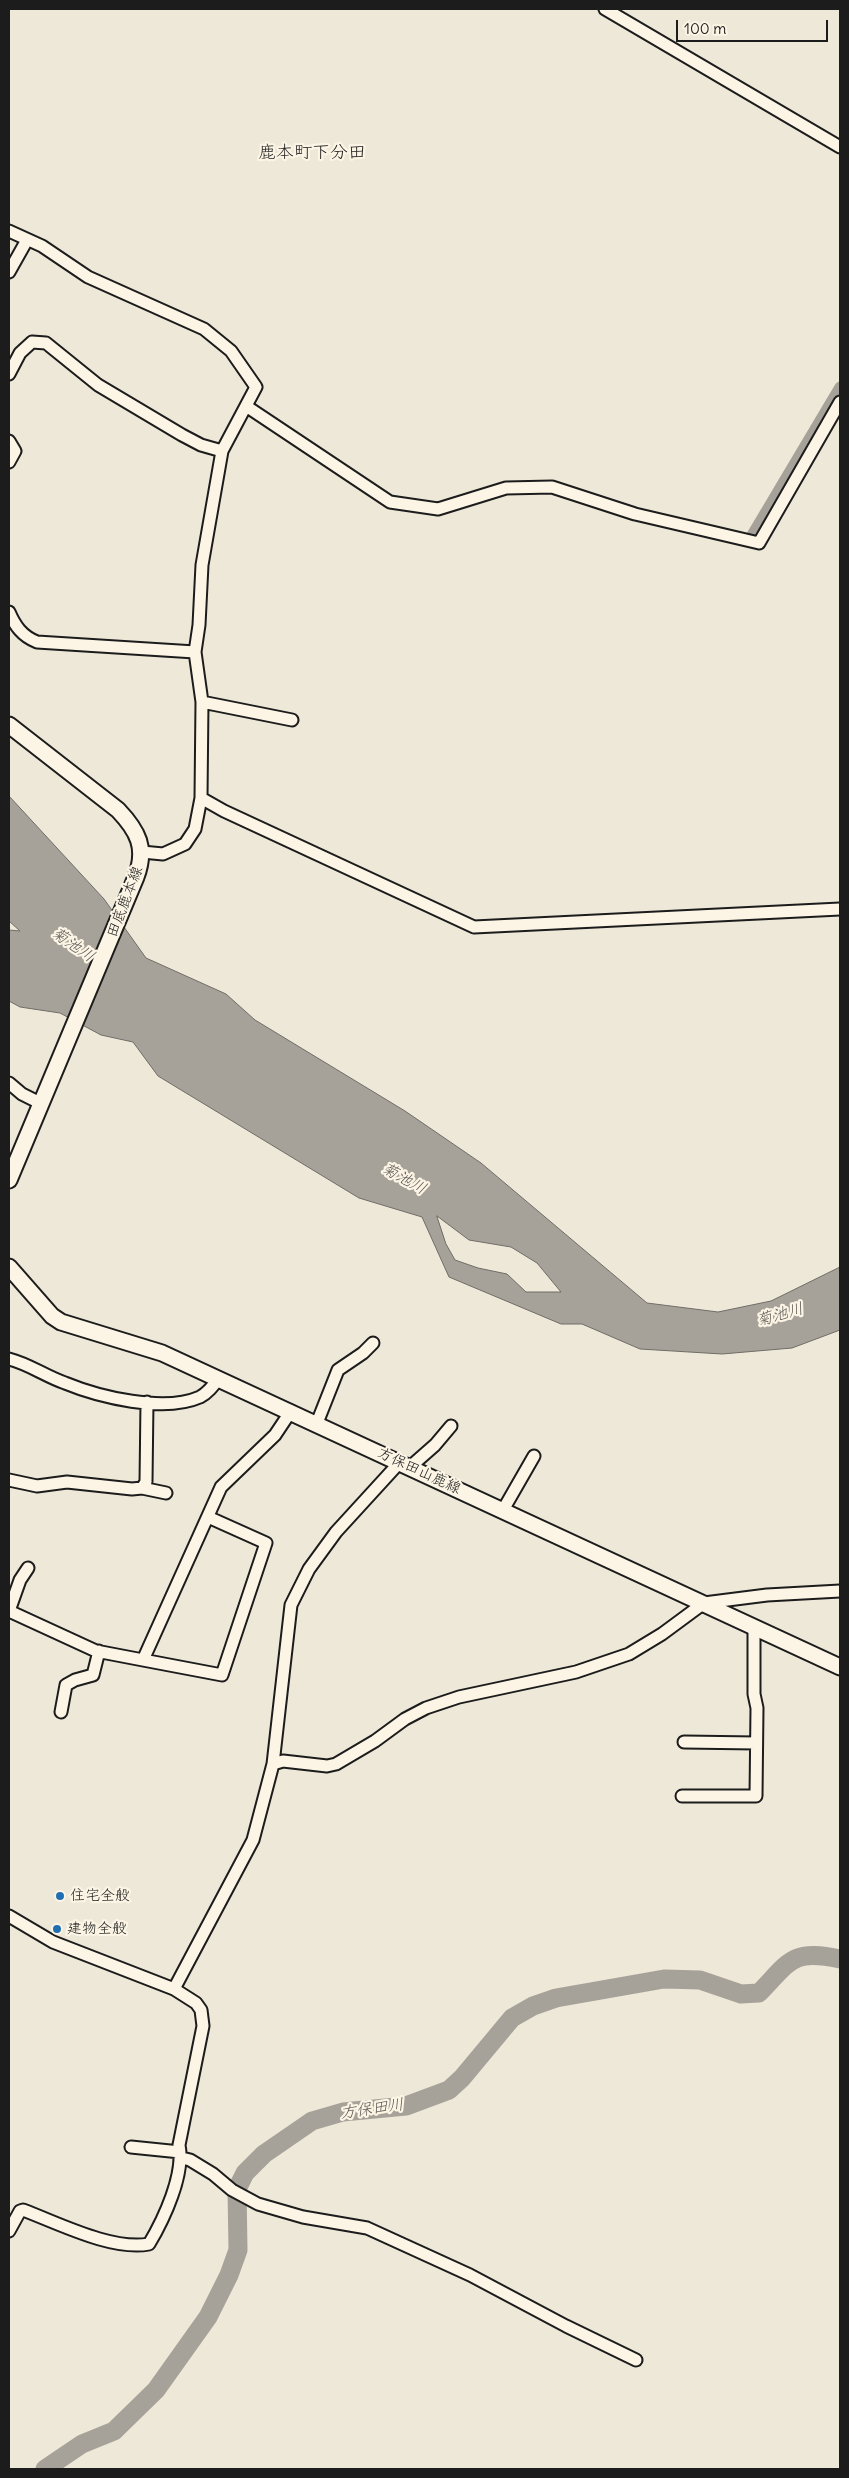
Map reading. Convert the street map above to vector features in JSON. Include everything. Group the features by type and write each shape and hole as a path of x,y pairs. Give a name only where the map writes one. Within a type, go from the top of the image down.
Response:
{"main road":[{"name":"田底鹿本線","path":"9,725 118,810 133,828 142,852 136,877 9,1180"},
{"name":"方保田山鹿線","path":"9,1267 52,1316 61,1322 162,1353 219,1378 840,1667"}],"street":[{"path":"605,9 840,147"},
{"path":"9,231 42,246 88,277 204,328 230,351 256,387 222,451 202,565 199,625 195,652 202,702 201,798 195,829 185,844 163,854 142,852"},
{"path":"9,272 27,240"},
{"path":"9,374 20,353 32,342 46,343 98,385 146,415 201,445 222,451"},
{"path":"246,406 390,502 438,508 506,488 552,487 635,514 759,543 840,402"},
{"path":"9,441 15,451 9,462"},
{"path":"9,612 14,624 26,638 37,642 195,652"},
{"path":"202,702 292,720"},
{"path":"201,798 224,811 474,926 840,909"},
{"path":"9,1083 22,1094 42,1104"},
{"path":"316,1423 338,1370 363,1353 373,1343"},
{"path":"9,1359 26,1363 62,1382 90,1392 147,1402 181,1402 200,1397 210,1390 219,1378"},
{"path":"142,1488 146,1482 147,1402"},
{"path":"143,1660 221,1487 275,1435 291,1411"},
{"path":"174,1989 252,1840 273,1764 291,1605 309,1569 336,1532 405,1464 435,1445 452,1426"},
{"path":"502,1510 534,1456"},
{"path":"9,1480 37,1486 67,1482 132,1489 142,1488 166,1493"},
{"path":"28,1568 20,1580 9,1611 99,1651 222,1676 266,1543 208,1517"},
{"path":"273,1764 283,1761 327,1766 336,1764 375,1741 405,1719 426,1708 459,1697 576,1672 629,1654 662,1634 704,1603 767,1595 840,1591"},
{"path":"682,1796 756,1796 754,1626"},
{"path":"61,1712 66,1685 75,1680 93,1675 99,1651"},
{"path":"684,1742 756,1743"},
{"path":"9,1916 53,1942 174,1989 196,2002 202,2016 202,2026 179,2145 181,2155 174,2190 149,2244 139,2246 98,2238 24,2210 20,2211 9,2231"},
{"path":"131,2147 181,2155 213,2174 232,2190 258,2204 303,2217 367,2228 470,2275 636,2360"}],"water":[{"name":"菊池川","path":"9,796 104,899 146,958 226,994 255,1020 405,1111 481,1163 647,1303 718,1312 771,1301 840,1267 840,1330 792,1348 722,1354 640,1349 582,1324 561,1324 449,1277 422,1217 359,1198 158,1076 133,1042 101,1035 60,1013 20,1007 9,1001 9,930 20,931 9,921","holes":["437,1216 469,1240 511,1247 537,1263 561,1292 526,1292 507,1274 478,1268 455,1260 446,1244"]}],"waterway":[{"path":"752,535 840,387"},
{"name":"方保田川","path":"45,2469 82,2444 114,2431 156,2390 208,2317 229,2275 238,2250 237,2189 245,2173 264,2154 312,2121 343,2112 406,2106 449,2090 462,2078 512,2018 533,2006 556,1998 664,1979 700,1980 741,1994 759,1993 778,1972 794,1960 812,1955 840,1959"}],"place":[{"name":"住宅全般","path":"60,1896"},
{"name":"建物全般","path":"57,1929"}],"district":[{"name":"鹿本町下分田","path":"312,153"}]}
